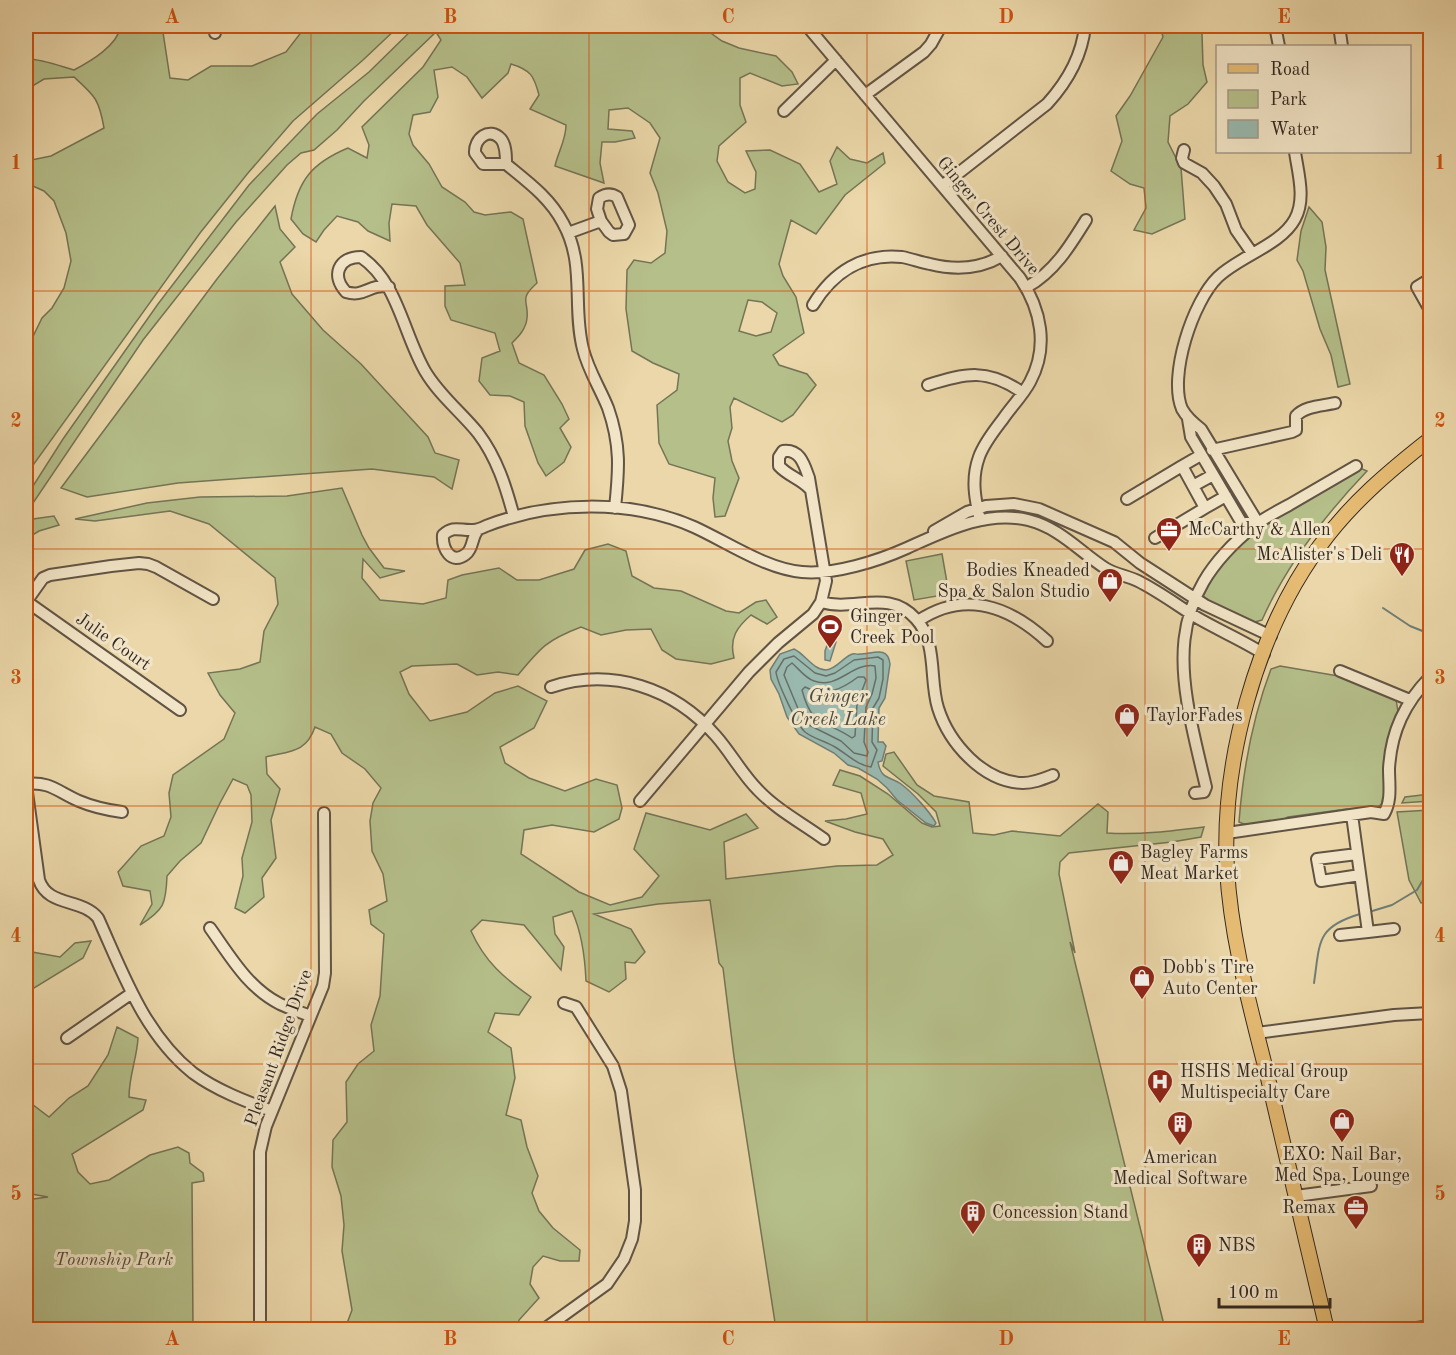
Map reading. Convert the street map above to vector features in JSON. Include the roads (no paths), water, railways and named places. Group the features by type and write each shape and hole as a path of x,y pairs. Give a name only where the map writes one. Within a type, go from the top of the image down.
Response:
{"main road":[{"path":"1327,1329 1240,965 1230,903 1227,866 1230,784 1241,722 1250,689 1271,636 1298,580 1318,548 1340,521 1379,480 1431,439"}],"street":[{"name":"Ginger Crest Drive","path":"807,26 1027,287 1038,314 1041,339 1035,372 1023,393 987,440 979,456 974,481 980,520"},
{"path":"865,94 924,52 941,26"},
{"path":"942,186 1047,104 1058,92 1075,64 1085,26"},
{"path":"1275,26 1278,45"},
{"path":"1339,26 1342,45"},
{"path":"784,111 836,60"},
{"path":"1184,150 1182,158 1184,162 1202,173 1214,186 1226,204 1236,230 1252,253"},
{"path":"1247,532 1189,432 1188,419 1181,405 1177,382 1179,363 1196,307 1202,296 1219,275 1288,229 1297,215 1301,198 1295,153"},
{"path":"506,164 548,200 568,233 578,272 579,322 583,348 591,373 608,408 617,444 620,465 615,508"},
{"path":"568,233 601,220"},
{"path":"1027,287 1050,270 1086,220"},
{"path":"813,304 835,276 854,265 875,259 901,257 954,268 986,264 1002,256"},
{"path":"389,287 375,285 360,294 346,292 339,283 339,270 343,263 352,257 361,257 382,276 389,287 412,346 426,373 446,399 478,433 492,454 505,484 514,517"},
{"path":"1431,279 1417,286 1431,310"},
{"path":"928,385 957,376 980,375 1002,380 1023,393"},
{"path":"1215,455 1292,432 1296,430 1296,416 1299,412 1335,403"},
{"path":"1188,419 1201,429 1258,524"},
{"path":"1126,499 1201,455"},
{"path":"1193,486 1210,471 1215,455"},
{"path":"1182,466 1205,508"},
{"path":"1195,794 1204,792 1206,788 1184,686 1183,643 1195,600 1213,568 1247,532 1356,466"},
{"path":"640,801 758,662 813,614 821,602 825,590 825,571 810,489"},
{"path":"1155,538 1226,496"},
{"path":"914,545 950,521 977,508 1000,504 1028,506 1051,513 1114,542 1140,563 1195,600 1271,636"},
{"path":"479,529 514,517 563,508 615,508 660,516 691,526 782,569 804,572 825,571 875,560 980,520 1002,517 1028,520 1055,530 1106,569 1138,581 1264,654"},
{"path":"1083,550 1093,533"},
{"path":"1121,574 1133,556"},
{"path":"26,601 44,578 50,575 139,563 156,567 213,599"},
{"name":"Julie Court","path":"26,601 180,710"},
{"path":"821,602 840,606 870,602 890,604 906,611 918,621 930,652 938,707 949,732 961,748 981,768 1004,779 1023,783 1038,782 1053,775"},
{"path":"918,621 951,606 982,606 1019,618 1047,641"},
{"path":"1340,671 1410,700"},
{"path":"1227,833 1371,812 1384,814 1389,805 1392,751 1404,709 1431,676"},
{"path":"551,687 565,682 598,680 626,682 643,686 671,698 705,723 758,791 824,839"},
{"path":"122,812 78,801 43,783 26,784 41,886 51,897 94,913 132,993 156,1034 189,1070 225,1091 272,1111"},
{"name":"Pleasant Ridge Drive","path":"260,1329 260,1152 262,1138 272,1111 323,986 326,966 324,813"},
{"path":"1352,815 1368,932"},
{"path":"1357,854 1317,859 1321,881 1360,875"},
{"path":"210,928 239,970 255,987 280,1004 310,1016"},
{"path":"1340,935 1394,929"},
{"path":"67,1038 132,993"},
{"path":"543,1329 599,1290 617,1271 629,1247 636,1209 624,1108 616,1074 576,1007 564,1004"},
{"path":"1257,1033 1394,1015 1431,1013"},
{"path":"1296,1196 1371,1186"},
{"path":"1404,1329 1431,1326"}],"water":[{"name":"Ginger Creek Pool","path":"829,640 836,642 830,661 825,660"},
{"name":"Ginger Creek Lake","path":"794,649 813,665 826,670 833,668 853,654 883,652 886,654 890,664 885,698 879,708 878,742 883,742 886,746 882,761 878,762 879,768 884,775 901,784 915,797 933,818 936,823 934,826 926,823 897,800 877,779 848,765 834,753 799,734 787,717 771,679 770,670 780,654"}],"waterway":[{"path":"1383,608 1410,626 1430,634"},
{"path":"1369,912 1392,905 1417,890 1430,868"},
{"path":"1314,983 1323,938 1335,924 1360,914"}],"place":[{"name":"McCarthy & Allen","path":"1169,553"},
{"name":"McAlister's Deli","path":"1402,578"},
{"name":"Bodies Kneaded Spa & Salon Studio","path":"1110,604"},
{"name":"Ginger Creek Pool","path":"830,650"},
{"name":"TaylorFades","path":"1127,739"},
{"name":"Bagley Farms Meat Market","path":"1121,886"},
{"name":"Dobb's Tire Auto Center","path":"1142,1001"},
{"name":"HSHS Medical Group Multispecialty Care","path":"1160,1105"},
{"name":"EXO: Nail Bar, Med Spa, Lounge","path":"1342,1144"},
{"name":"American Medical Software","path":"1180,1147"},
{"name":"Remax","path":"1356,1231"},
{"name":"Concession Stand","path":"973,1236"},
{"name":"NBS","path":"1199,1269"}],"park label":[{"name":"Township Park","path":"114,1260"}]}
